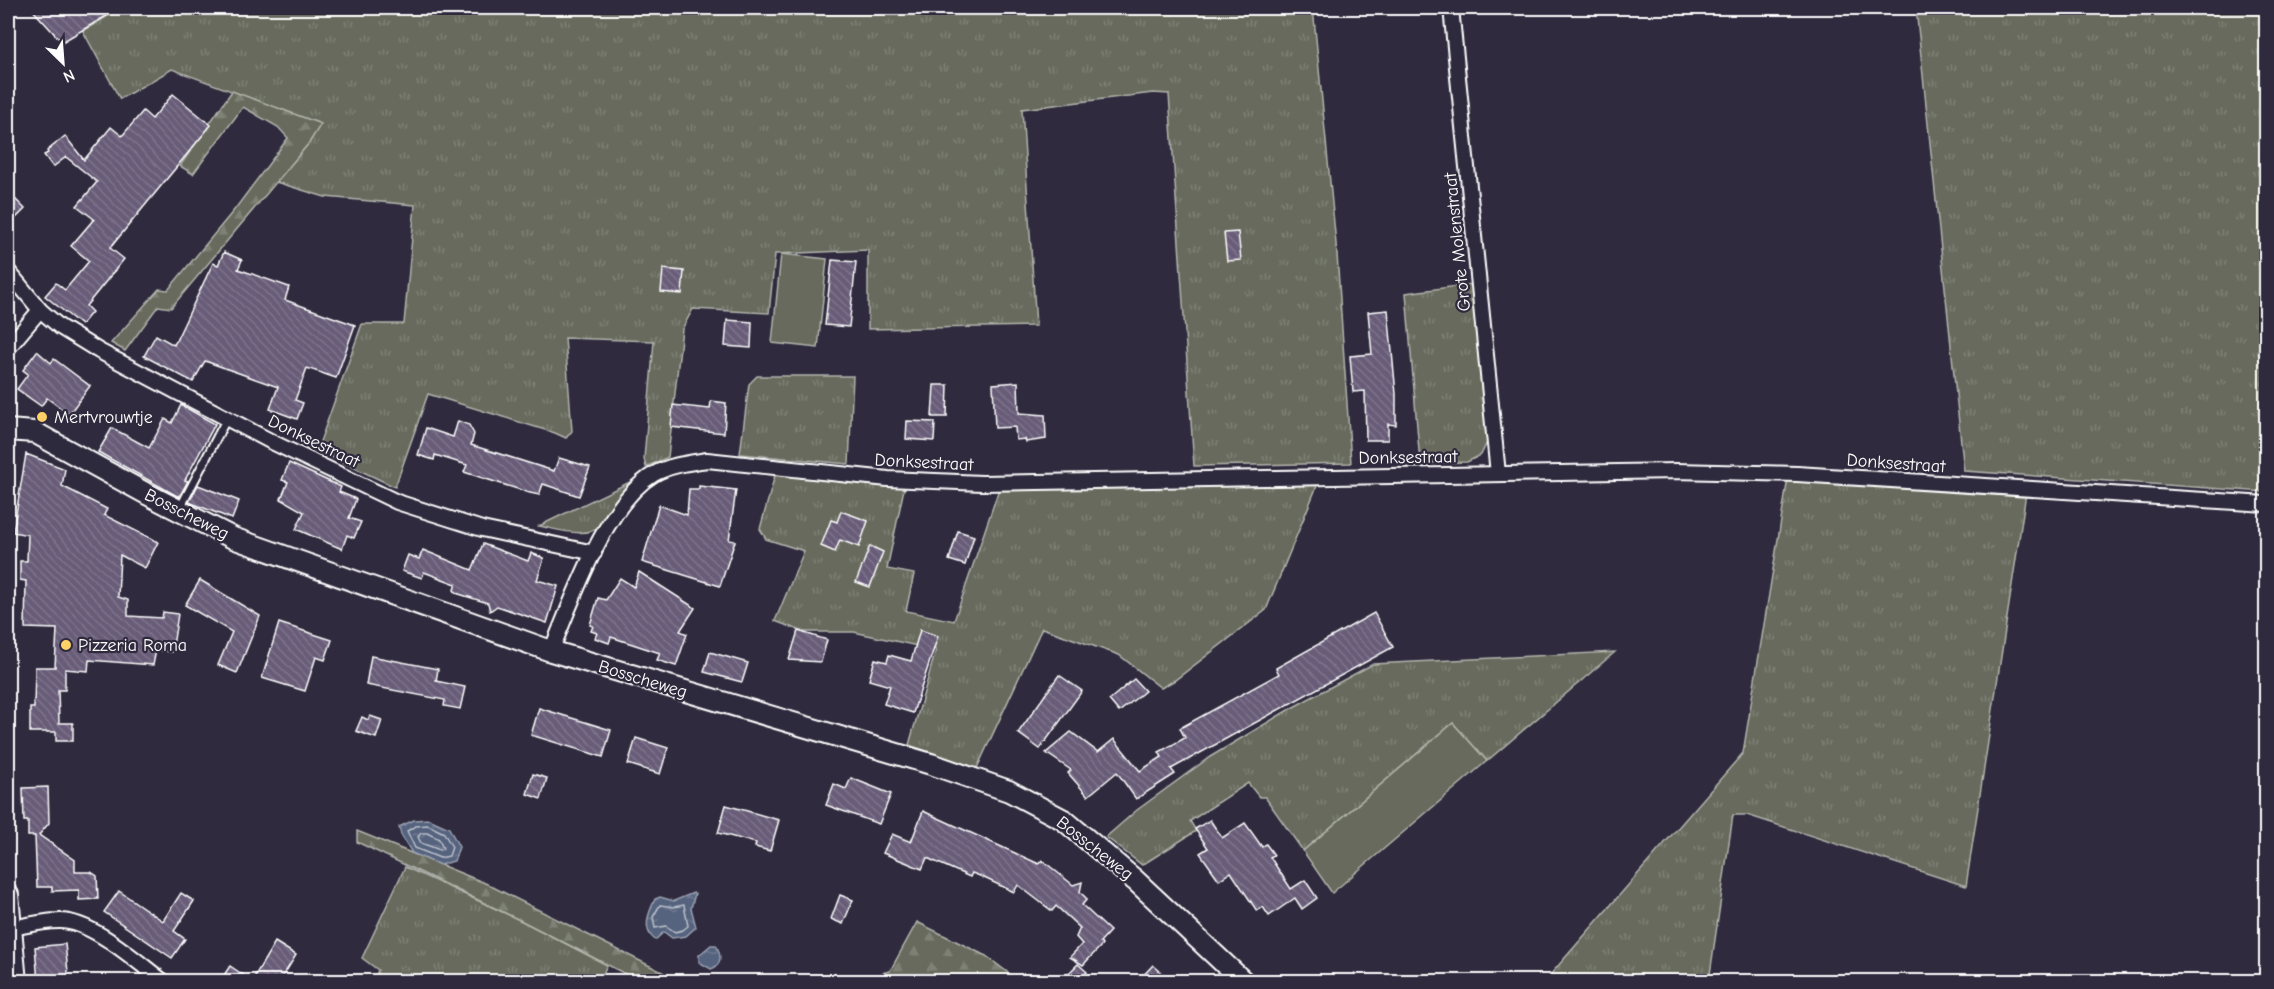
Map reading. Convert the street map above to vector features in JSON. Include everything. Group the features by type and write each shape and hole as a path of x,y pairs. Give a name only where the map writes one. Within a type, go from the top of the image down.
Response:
{"street":[{"name":"Grote Molenstraat","path":"1451,8 1498,474"},
{"name":"Donksestraat","path":"8,272 40,310 60,327 99,351 227,418 397,502 482,529 594,553"},
{"path":"8,348 40,310"},
{"name":"Bosscheweg","path":"8,431 34,432 232,538 551,651 931,764 1010,791 1064,820 1136,880 1244,981"},
{"name":"Donksestraat","path":"551,651 594,553 620,507 635,489 654,474 677,465 707,460 888,479 982,483 1676,471 1797,474 2266,504"},
{"path":"8,896 9,928 16,981"},
{"path":"9,928 59,921 79,923 97,933 164,981"}],"lane":[{"path":"179,511 227,418"}],"green space":[{"path":"121,8 1313,8 1337,254 1351,463 1194,466 1169,94 1153,93 1022,109 1036,326 868,329 868,250 775,254 769,313 693,309 682,329 668,457 646,467 644,459 654,341 565,338 572,431 566,438 428,394 395,487 317,450 362,324 404,324 415,205 325,197 276,182 309,143 320,124 172,69 120,99 83,31"},
{"path":"1916,8 2266,8 2266,492 1964,471"},
{"path":"232,91 321,124 309,143 171,308 158,306 125,351 111,343 159,289 168,290 235,209 288,138 278,127 243,107 193,174 180,166"},
{"path":"781,254 827,259 818,348 772,343"},
{"path":"1472,284 1488,440 1481,455 1467,462 1420,463 1406,293"},
{"path":"757,376 853,376 849,464 740,454 749,384"},
{"path":"775,475 905,484 887,569 914,574 906,611 954,621 1000,486 1319,481 1266,610 1175,680 1161,688 1119,655 1042,628 977,768 909,745 936,650 854,632 804,632 775,621 804,551 766,539 760,529"},
{"path":"1788,478 2026,493 1966,886 1747,815 1733,815 1709,981 1544,982 1743,753"},
{"path":"632,481 606,521 592,531 575,532 539,526"},
{"path":"1615,652 1487,761 1453,723 1303,851 1265,797 1259,797 1248,783 1190,821 1196,831 1142,865 1106,837 1137,810 1210,757 1290,709 1373,664"},
{"path":"1453,723 1487,761 1332,893 1303,851"},
{"path":"357,831 485,883 680,981 639,981 524,922 357,842"},
{"path":"405,867 524,922 607,965 600,981 374,982 378,970 362,958"},
{"path":"917,922 986,956 1019,981 878,981 882,973 890,971"}],"water":[{"path":"429,819 449,828 459,847 454,861 440,865 412,853 401,835 399,827 414,820"},
{"path":"695,894 691,908 696,927 686,936 672,938 664,932 655,940 647,926 655,899 660,897 674,901"},
{"path":"711,945 716,945 720,959 718,965 711,969 699,962 699,955"}],"building":[{"path":"31,8 120,8 62,42"},
{"path":"173,94 211,125 110,248 124,259 86,306 92,312 81,325 45,296 56,283 65,290 89,261 71,246 94,219 77,206 97,182 66,157 53,167 44,155 65,136 84,160 111,127 122,136 143,111 152,119"},
{"path":"8,192 25,209 8,226"},
{"path":"1238,232 1241,260 1227,261 1224,233"},
{"path":"224,252 242,260 238,269 289,287 285,300 355,325 336,378 307,368 295,400 303,403 297,419 270,409 278,387 205,361 193,382 144,356 156,335 174,345 213,263 218,265"},
{"path":"832,260 856,262 849,327 825,325"},
{"path":"663,269 684,271 682,294 661,292"},
{"path":"1388,310 1396,394 1396,425 1388,424 1388,440 1366,440 1365,391 1353,392 1350,356 1372,354 1368,312"},
{"path":"727,320 752,322 751,348 725,346"},
{"path":"37,351 51,363 54,359 90,386 69,414 47,398 41,406 17,389 28,374 23,370"},
{"path":"1018,382 1019,413 1045,415 1046,439 1026,442 1025,439 1016,440 1015,427 995,428 993,384"},
{"path":"934,385 948,385 947,417 932,417"},
{"path":"711,401 726,403 724,433 671,427 673,405 710,409"},
{"path":"181,405 215,424 185,480 188,481 179,497 98,452 112,428 149,448 165,419 172,423"},
{"path":"458,421 469,425 474,434 471,445 554,471 559,458 590,467 579,496 543,484 539,495 530,493 464,472 467,465 435,455 434,460 418,455 426,428 453,437"},
{"path":"907,421 935,422 934,441 906,439"},
{"path":"26,454 65,469 62,486 107,509 104,515 158,542 145,568 120,555 118,597 128,600 128,616 162,618 163,612 178,614 172,652 156,650 153,665 89,660 88,671 65,669 65,690 58,690 59,723 73,723 73,741 56,741 56,732 30,732 30,708 34,708 35,667 55,667 57,629 25,628 26,581 20,580 20,561 27,561 28,535 13,532"},
{"path":"289,463 341,487 339,492 356,499 349,518 361,522 354,538 347,535 342,549 296,529 304,512 281,499 288,482 282,480"},
{"path":"198,485 239,501 232,519 189,502"},
{"path":"699,486 736,490 729,540 735,541 720,586 642,562 659,505 687,515 689,489 699,489"},
{"path":"841,511 868,521 859,547 840,540 835,552 821,546 831,520 837,522"},
{"path":"958,531 974,536 965,565 949,560"},
{"path":"483,544 528,561 531,553 544,558 537,580 558,586 547,623 497,606 490,611 488,603 456,593 454,590 456,584 424,572 422,578 402,571 408,555 419,559 423,550 472,570"},
{"path":"870,546 883,552 870,587 856,582"},
{"path":"639,572 695,608 680,631 687,634 676,666 657,660 660,653 611,637 609,643 595,638 597,633 591,631 593,626 590,625 598,598 606,600 620,578 634,587"},
{"path":"200,580 260,616 237,673 218,665 232,632 185,605"},
{"path":"1374,613 1393,647 1171,769 1175,774 1136,799 1117,772 1088,796 1068,773 1071,770 1046,753 1071,732 1098,752 1114,739 1140,771 1162,757 1159,752 1185,738 1180,728 1279,674 1276,668"},
{"path":"279,623 332,640 325,660 316,657 305,691 262,678"},
{"path":"920,630 938,636 913,713 884,704 890,686 869,680 875,659 887,662 889,655 911,661"},
{"path":"798,631 827,640 821,662 789,660"},
{"path":"710,652 748,663 742,682 704,672"},
{"path":"371,656 438,669 436,681 465,687 460,709 444,706 445,700 366,685"},
{"path":"1059,675 1082,691 1040,749 1018,733"},
{"path":"1134,679 1145,691 1119,712 1109,700"},
{"path":"539,708 611,730 603,757 531,735"},
{"path":"370,716 382,720 376,738 356,731 362,717 368,720"},
{"path":"636,738 668,748 660,774 628,764"},
{"path":"533,774 547,778 541,799 527,794"},
{"path":"851,778 891,794 879,824 826,805 834,784 846,789"},
{"path":"48,787 49,823 39,835 75,860 75,872 91,872 97,876 98,899 79,900 79,890 52,891 52,887 37,887 35,836 28,836 28,821 24,821 23,788"},
{"path":"726,805 779,820 770,851 755,847 756,843 718,833"},
{"path":"923,811 1039,864 1042,860 1073,885 1082,882 1080,892 1087,899 1082,905 1110,931 1100,942 1102,945 1083,965 1070,957 1082,944 1076,937 1080,928 1056,906 1052,911 1018,885 1014,892 980,876 972,873 970,877 927,858 922,869 883,853 892,834 911,842"},
{"path":"1210,820 1222,838 1245,823 1262,847 1266,844 1274,855 1270,857 1291,889 1305,880 1317,898 1302,909 1295,898 1269,916 1263,907 1257,911 1231,872 1219,880 1200,853 1208,848 1195,829"},
{"path":"119,891 163,921 181,893 194,901 174,931 185,939 172,958 104,912"},
{"path":"840,895 853,900 843,924 831,919"},
{"path":"275,942 296,955 280,981 252,981"},
{"path":"65,944 69,981 38,981 35,947"},
{"path":"1078,964 1087,972 1079,981 1061,981"},
{"path":"1153,965 1171,981 1138,981"},
{"path":"230,966 252,981 220,981"}],"place":[{"name":"Mertvrouwtje","path":"42,417"},
{"name":"Pizzeria Roma","path":"66,645"}]}
